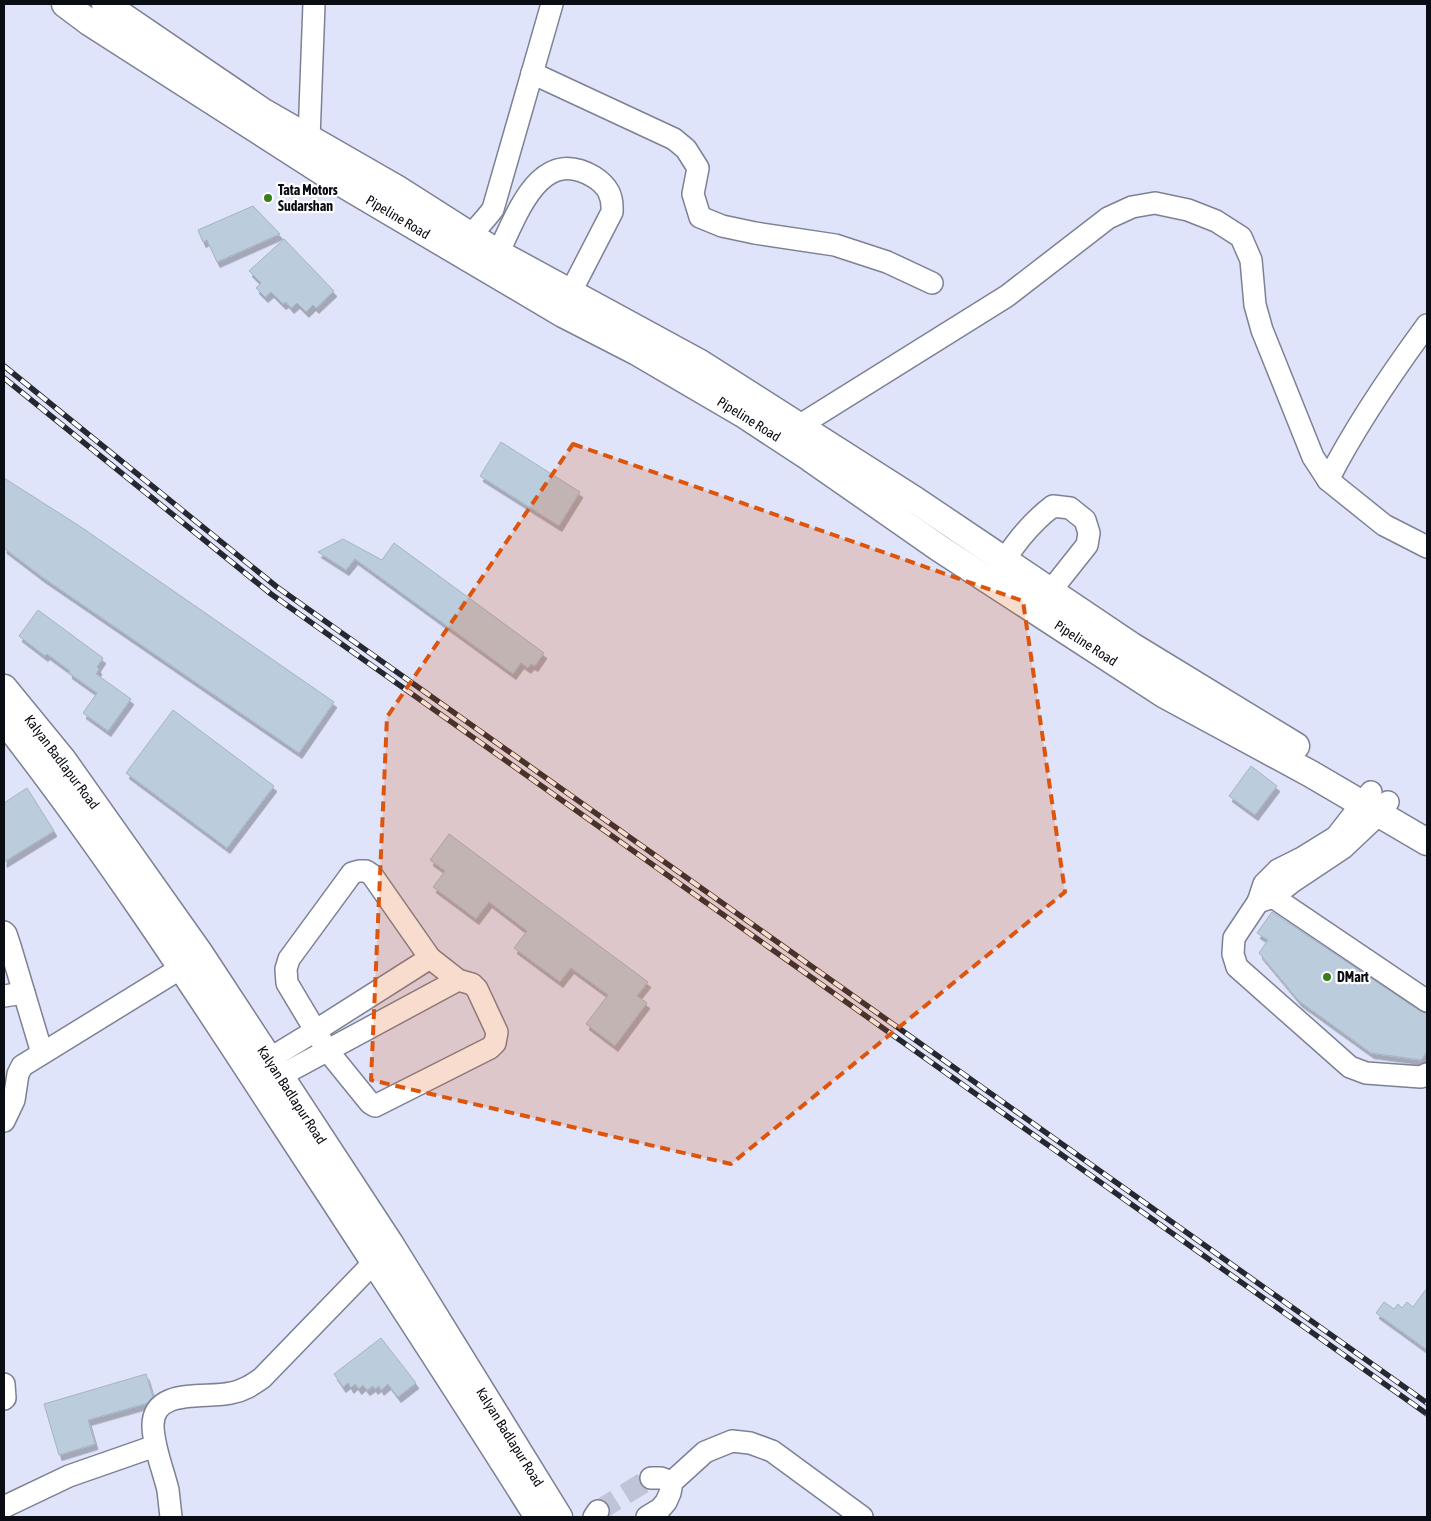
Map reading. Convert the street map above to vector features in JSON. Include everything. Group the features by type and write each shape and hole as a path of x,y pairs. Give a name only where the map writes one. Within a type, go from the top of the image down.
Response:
{"main road":[{"name":"Pipeline Road","path":"65,4 97,28 304,147 396,188 464,244 566,302 700,363 938,548 992,582 1043,601"},
{"name":"Pipeline Road","path":"105,4 262,111 304,147"},
{"name":"Pipeline Road","path":"464,244 498,253 566,302"},
{"name":"Pipeline Road","path":"789,432 915,500 1004,560 1043,601 1165,696 1232,719 1375,803 1427,842"},
{"name":"Kalyan Badlapur Road","path":"4,688 63,760 471,1392 559,1517"},
{"name":"Kalyan Badlapur Road","path":"4,720 274,1067 383,1253"},
{"name":"Pipeline Road","path":"1375,803 1427,826"},
{"name":"Kalyan Badlapur Road","path":"471,1392 538,1517"}],"street":[{"path":"304,147 314,4"},
{"path":"464,244 482,225 493,209 552,4"},
{"path":"532,73 674,139 686,150 698,168 693,194 700,217 722,226 755,233 835,245 887,262 932,282"},
{"path":"498,253 531,189 540,179 562,169 577,170 593,176 606,186 612,196 612,212 566,302"},
{"path":"789,432 1007,296 1108,218 1132,207 1155,203 1188,210 1216,220 1241,237 1251,260 1255,305 1262,330 1313,457 1328,480 1384,526 1427,547"},
{"path":"1328,480 1361,420 1398,363 1427,324"},
{"path":"992,582 1004,560 1040,516 1053,506 1070,508 1085,520 1089,532 1087,545 1043,601"},
{"path":"1375,803 1343,848 1265,900 1234,938 1233,954 1237,967 1350,1067 1366,1073 1421,1077 1427,1074"},
{"path":"366,872 372,875 430,958 458,980 472,984 476,989 497,1032 495,1043 490,1048 375,1106 370,1103 327,1050 315,1032 287,983 286,969 289,960 352,873 366,872"},
{"path":"1265,900 1427,1001"},
{"path":"4,932 8,940 14,995 42,1053"},
{"path":"274,1067 315,1032 430,958"},
{"path":"4,1121 14,1100 18,1074 22,1066 192,962"},
{"path":"274,1067 327,1050 458,980"},
{"path":"171,1517 168,1491 155,1446 153,1419 158,1408 169,1400 231,1393 249,1387 262,1378 383,1253"},
{"path":"4,1384 4,1399"},
{"path":"647,1517 660,1509 666,1502 672,1482 705,1452 732,1441 750,1443 772,1451 862,1517"},
{"path":"4,1507 70,1476 155,1446"},
{"path":"651,1478 661,1478 672,1482"}],"highlighted area":[{"path":"573,444 1023,601 1065,892 731,1164 371,1080 387,717"}],"building":[{"path":"253,206 280,234 217,262 207,240 203,242 198,230"},
{"path":"284,239 334,291 316,308 313,305 306,312 297,303 291,308 286,302 283,304 271,292 265,297 256,288 261,283 249,271"},
{"path":"501,442 580,492 559,526 480,476"},
{"path":"4,478 78,525 334,702 299,753 42,577 4,548"},
{"path":"343,539 382,560 394,543 544,653 535,666 531,664 528,668 521,663 513,674 355,559 346,570 318,552"},
{"path":"38,610 103,658 97,667 99,669 96,674 131,699 108,731 83,713 97,693 47,654 45,656 19,636"},
{"path":"173,710 274,786 227,848 126,773"},
{"path":"1251,766 1277,786 1255,815 1229,796"},
{"path":"27,788 54,831 4,862 4,803"},
{"path":"449,834 648,982 637,996 647,1003 615,1046 586,1024 608,995 571,968 560,982 514,948 527,931 489,902 476,919 433,887 445,871 430,860"},
{"name":"DMart","path":"1272,912 1427,1014 1427,1051 1421,1060 1371,1053 1299,1001 1259,953 1268,940 1257,933"},
{"path":"1427,1288 1427,1350 1376,1313 1384,1302 1394,1309 1398,1304 1402,1308 1407,1302 1413,1307"},
{"path":"381,1338 416,1383 398,1397 388,1384 381,1390 379,1386 375,1389 373,1386 367,1390 363,1385 359,1389 355,1384 351,1388 348,1383 343,1387 334,1374"},
{"path":"146,1374 153,1397 148,1403 88,1420 95,1444 59,1455 44,1404"}],"tunnel":[{"path":"598,1511 651,1478"}],"railway":[{"path":"4,366 277,587 1427,1403"},
{"path":"4,378 271,594 1427,1414"}],"place":[{"name":"Tata Motors Sudarshan","path":"268,198"},
{"name":"DMart","path":"1327,977"}]}
